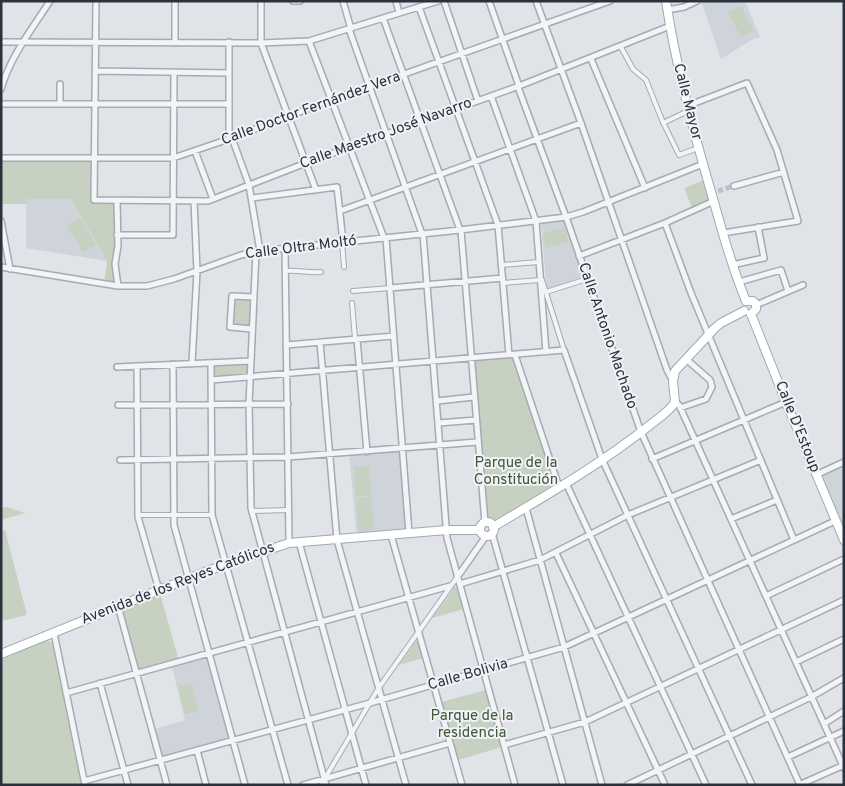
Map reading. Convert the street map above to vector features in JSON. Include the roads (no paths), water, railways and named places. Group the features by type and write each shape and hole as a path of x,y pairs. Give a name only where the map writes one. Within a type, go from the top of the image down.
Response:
{"main road":[{"name":"Calle Mayor","path":"667,5 680,79 698,148 732,265 746,301"},
{"path":"678,405 673,380 675,371 720,323 755,311 756,305 753,301 746,301 743,306 748,312"},
{"name":"Calle D'Estoup","path":"748,312 844,540"},
{"name":"Avenida de los Reyes Católicos","path":"1,654 188,578 289,542 337,540 448,530 487,530 526,508 602,459 641,432 668,410 678,405"}],"street":[{"path":"1,89 10,67 50,1"},
{"path":"95,158 96,1"},
{"path":"175,1 175,42"},
{"path":"261,1 261,43 316,190"},
{"path":"293,1 300,1"},
{"path":"343,1 369,86 423,234 448,538 516,785"},
{"path":"396,1 400,13"},
{"path":"1,42 261,43 309,41 438,1"},
{"path":"444,1 478,101"},
{"name":"Calle Antonio Machado","path":"489,1 641,432 800,784"},
{"path":"536,1 667,370 673,380"},
{"name":"Calle Doctor Fernández Vera","path":"1,158 173,158 231,138 288,115 610,1"},
{"path":"667,5 684,7 697,1"},
{"path":"419,7 498,225 512,355 562,485 589,534 706,785"},
{"path":"383,18 439,175 461,230 477,442 487,530 504,572 563,785"},
{"name":"Calle Maestro José Navarro","path":"95,158 94,200 194,201 214,199 306,163 519,87 670,26"},
{"path":"309,41 369,201 385,238 409,533"},
{"path":"229,42 231,138 249,185 258,252 249,404 251,511 326,782"},
{"path":"621,46 633,69 646,80 679,155 698,148"},
{"path":"591,59 645,188"},
{"path":"96,71 229,73"},
{"path":"118,235 173,235 174,72"},
{"path":"664,123 688,109 746,82 778,150 798,220 723,233"},
{"path":"60,84 60,104"},
{"path":"491,96 536,221 546,352"},
{"path":"1,104 229,104"},
{"path":"340,211 581,124"},
{"path":"195,151 214,199"},
{"name":"Calle Oltra Moltó","path":"1,267 118,286 147,286 174,279 241,255 258,252 566,217 703,164"},
{"path":"734,186 784,172"},
{"path":"252,198 337,187 344,267"},
{"path":"117,201 118,235 115,264 118,286"},
{"path":"192,364 197,271 194,201"},
{"path":"580,256 665,223 714,201"},
{"path":"1,222 10,269"},
{"path":"665,223 708,334 794,540"},
{"path":"732,265 764,258 758,227"},
{"path":"285,248 289,542"},
{"path":"502,265 539,262"},
{"path":"738,282 780,270 788,291"},
{"path":"285,271 321,272"},
{"path":"540,274 602,459 752,785"},
{"path":"546,292 587,279"},
{"path":"353,291 466,282 540,280"},
{"path":"756,305 803,285"},
{"path":"252,329 230,327 232,296 254,297"},
{"path":"352,303 367,452"},
{"path":"286,345 394,336"},
{"path":"320,342 337,540 406,785"},
{"path":"211,380 564,350"},
{"path":"686,359 710,380 712,388 708,392 706,399 678,405 843,766 800,784"},
{"path":"118,367 251,361"},
{"path":"211,363 212,515 288,785"},
{"path":"173,364 174,525 245,785"},
{"path":"137,366 138,516 159,590"},
{"path":"437,401 474,397"},
{"path":"652,459 786,402"},
{"path":"118,405 288,404"},
{"path":"439,423 476,420"},
{"path":"120,460 288,457 477,442"},
{"path":"460,584 540,560 628,515 761,460"},
{"path":"816,476 844,462"},
{"path":"731,519 777,500"},
{"path":"526,508 602,785"},
{"path":"251,511 288,510"},
{"path":"138,516 212,515"},
{"name":"Calle Bolivia","path":"84,783 124,770 370,703 564,647 835,521"},
{"path":"326,782 378,689 458,576 487,530"},
{"path":"391,535 462,785"},
{"path":"299,542 366,785"},
{"path":"556,553 664,785"},
{"path":"766,596 844,559"},
{"path":"66,693 450,586"},
{"path":"504,745 585,722 844,600"},
{"path":"118,606 167,785"},
{"path":"54,633 84,783"},
{"path":"796,662 844,639"},
{"path":"627,785 636,783 658,770 812,696 844,678"},
{"path":"100,683 128,785"},
{"path":"824,724 844,711"},
{"path":"788,758 844,731"},
{"path":"321,785 362,768 450,743"},
{"path":"197,750 206,785"},
{"path":"303,785 326,782"}],"tunnel":[{"path":"711,193 734,186"}],"park label":[{"name":"Parque de la Constitución","path":"516,472"},
{"name":"Parque de la residencia","path":"472,724"}]}
